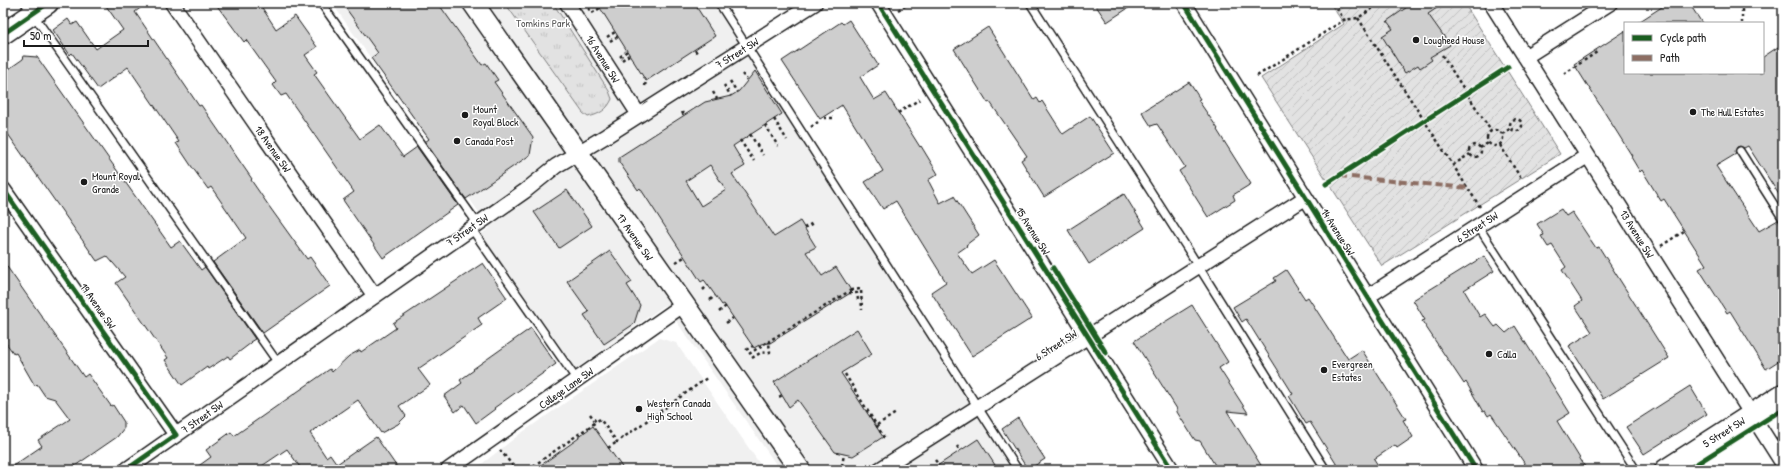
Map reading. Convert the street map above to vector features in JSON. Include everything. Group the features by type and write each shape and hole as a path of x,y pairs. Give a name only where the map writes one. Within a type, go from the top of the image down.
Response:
{"main road":[{"name":"17 Avenue SW","path":"473,3 800,470"},
{"path":"3,34 35,6"},
{"name":"5 Street SW","path":"1665,470 1783,394"}],"street":[{"name":"18 Avenue SW","path":"172,3 374,295"},
{"name":"16 Avenue SW","path":"568,3 639,115"},
{"name":"7 Street SW","path":"126,470 374,295 525,191 556,166 815,3"},
{"name":"15 Avenue SW","path":"878,3 1172,470"},
{"name":"14 Avenue SW","path":"1184,3 1367,298 1476,470"},
{"name":"13 Avenue SW","path":"1491,3 1783,464"},
{"path":"1525,57 1610,3"},
{"name":"6 Street SW","path":"1367,298 1588,156"},
{"name":"19 Avenue SW","path":"3,189 176,435"},
{"name":"6 Street SW","path":"879,470 1305,198"},
{"name":"College Lane SW","path":"448,470 683,305"}],"lane":[{"path":"321,3 474,226 577,380"},
{"path":"719,3 1018,470"},
{"path":"1030,3 1326,470"},
{"path":"35,6 278,363"},
{"path":"1740,151 1783,219"},
{"path":"1478,226 1636,470"}],"path":[{"path":"897,11 910,3"},
{"path":"1334,3 1344,20"},
{"path":"1257,76 1344,20 1358,18 1381,3"},
{"path":"1742,3 1742,22"},
{"path":"588,10 597,4"},
{"path":"591,14 600,8"},
{"path":"1358,18 1484,213"},
{"path":"606,37 615,32"},
{"path":"608,42 618,36"},
{"path":"694,50 697,53"},
{"path":"618,57 627,51"},
{"path":"1564,74 1597,52"},
{"path":"620,61 629,54"},
{"path":"1442,56 1491,131"},
{"path":"1326,184 1508,67"},
{"path":"742,74 747,80"},
{"path":"645,86 646,81"},
{"path":"730,81 737,92"},
{"path":"724,85 730,96"},
{"path":"713,92 717,99"},
{"path":"898,113 920,99"},
{"path":"682,112 684,116"},
{"path":"824,118 834,118"},
{"path":"774,119 787,140"},
{"path":"1513,119 1518,119 1521,121 1522,127 1520,130 1514,131 1511,128 1510,122 1513,119"},
{"path":"811,126 818,122"},
{"path":"765,125 778,146"},
{"path":"1502,134 1511,128"},
{"path":"1500,145 1492,146 1488,142 1487,135 1491,131 1498,131 1502,134"},
{"path":"750,134 763,155"},
{"path":"1500,145 1503,139 1502,134"},
{"path":"740,140 754,161"},
{"path":"1480,148 1488,142"},
{"path":"1470,154 1469,149 1472,146 1475,145 1480,148"},
{"path":"1500,145 1522,181"},
{"path":"1470,154 1475,157 1479,156 1481,152 1480,148"},
{"path":"1453,165 1470,154"},
{"path":"804,228 813,223"},
{"path":"1650,254 1684,232"},
{"path":"672,264 686,256"},
{"path":"703,290 708,285"},
{"path":"749,354 768,343 778,334 837,296 851,290 861,289 862,310"},
{"path":"849,293 857,293 858,300 862,300"},
{"path":"710,300 715,296"},
{"path":"719,312 726,307"},
{"path":"726,323 733,318"},
{"path":"752,358 760,353 770,352 768,343"},
{"path":"746,350 753,346"},
{"path":"845,374 878,425 885,439"},
{"path":"608,448 707,378"},
{"path":"778,397 782,395"},
{"path":"878,425 896,413"},
{"path":"590,414 596,422"},
{"path":"500,449 513,466 529,470 600,420 617,442"},
{"path":"957,446 960,451"},
{"path":"842,466 844,454"},
{"path":"935,460 939,465"}],"shaded area":[{"path":"332,3 719,3 1015,470 780,470 665,305 573,371 480,235 490,228"},
{"name":"Western Canada High School","path":"659,338 676,343 764,470 474,470 520,434"}],"green space":[{"name":"Tomkins Park","path":"505,3 553,3 609,91 612,99 605,109 600,113 588,117 583,113"},
{"path":"1330,3 1464,3 1560,154 1382,266 1261,78 1344,24"}],"building":[{"path":"104,3 147,3 135,12 199,106 201,105 271,209 307,259 310,257 330,286 263,333 213,262 246,238 211,187 208,189 192,167 176,143 179,142 128,67 98,89 72,53 70,55 53,30 68,19 72,25 77,22 96,49 123,30"},
{"path":"215,3 259,3 276,29 295,16 317,47 305,55 317,72 314,74 360,139 380,125 403,157 417,147 458,205 383,258 343,200 354,192 286,94 281,96 273,85 276,82 246,40 244,42"},
{"name":"Mount Royal Block","path":"342,3 438,3 482,65 486,63 498,80 494,82 533,137 530,155 466,199 425,142 429,139 371,58 378,53"},
{"path":"597,3 694,3 715,36 646,81"},
{"path":"1094,3 1136,3 1107,22"},
{"name":"Lougheed House","path":"1413,3 1440,6 1428,14 1450,45 1430,57 1432,60 1420,68 1418,65 1405,73 1382,36 1393,29 1387,21"},
{"path":"1668,3 1689,3 1701,22 1639,22"},
{"path":"849,20 878,65 860,77 874,100 886,93 920,147 921,146 938,174 928,180 940,203 954,196 979,235 957,253 972,274 994,260 1032,318 972,356 931,292 946,282 896,201 883,209 865,182 883,171 842,105 820,119 782,61 841,22 843,24"},
{"path":"988,27 1034,100 1037,98 1040,103 1042,101 1063,134 1090,116 1114,153 1044,197 1021,160 1027,156 990,102 988,103 954,49"},
{"name":"The Hull Estates","path":"1624,32 1624,74 1764,74 1764,56 1778,47 1783,55 1783,201 1748,146 1744,148 1740,146 1737,147 1735,151 1736,154 1716,166 1759,231 1778,220 1783,224 1783,358 1766,369 1730,311 1727,313 1699,269 1706,265 1664,199 1661,201 1642,170 1640,172 1631,157 1632,156 1574,64"},
{"path":"24,56 37,57 171,247 180,241 201,270 205,267 255,339 230,359 228,356 208,369 207,367 182,385 165,360 168,358 116,283 125,277 107,256 97,261 3,127 3,73 23,59"},
{"path":"755,71 782,114 733,146 745,166 732,174 774,237 800,221 816,247 806,252 822,276 836,267 852,292 770,343 761,344 754,348 724,304 722,305 704,280 701,282 640,188 638,190 619,162 619,157 705,102 731,96 739,91","holes":["710,165 726,190 701,206 686,181"]},
{"path":"1189,82 1200,99 1198,100 1218,129 1217,130 1251,184 1233,195 1235,200 1208,217 1179,171 1185,167 1157,124 1151,126 1142,112"},
{"path":"567,190 592,226 559,248 534,212"},
{"path":"1124,194 1145,228 1089,264 1068,230"},
{"path":"1561,209 1566,216 1572,212 1596,248 1599,247 1669,358 1603,399 1569,346 1592,332 1575,306 1582,301 1562,270 1566,267 1552,245 1548,247 1541,236 1544,235 1537,224"},
{"path":"610,251 632,282 627,285 640,305 634,324 604,344 584,315 589,312 567,281"},
{"name":"Calla","path":"1484,256 1494,271 1464,290 1480,317 1485,314 1495,327 1498,325 1506,333 1515,326 1570,413 1557,421 1587,470 1529,470 1491,414 1488,416 1485,411 1483,412 1466,382 1464,384 1422,321 1425,320 1413,300"},
{"path":"3,261 84,377 88,374 111,406 113,405 124,422 124,428 117,437 69,470 7,470 42,446 38,440 70,419 55,399 45,396 37,384 35,386 16,353 14,354 6,343 7,336 3,334"},
{"path":"483,263 507,298 478,318 482,325 418,369 430,385 399,406 406,416 398,424 381,433 358,400 310,433 326,457 330,454 337,464 376,437 399,470 302,470 287,449 256,470 193,470 211,457 206,450 231,432 234,436 330,369 332,372 349,356 360,350 361,352 396,328 393,323"},
{"name":"Evergreen Estates","path":"1286,270 1305,299 1308,297 1348,359 1362,350 1406,419 1403,420 1413,437 1397,448 1395,445 1374,459 1381,470 1340,470 1310,422 1306,424 1289,396 1293,394 1246,319 1242,322 1233,307 1276,281 1274,278"},
{"path":"1192,305 1228,362 1219,368 1248,413 1227,411 1264,470 1218,470 1200,441 1195,440 1189,431 1177,412 1177,409 1134,341"},
{"path":"531,328 556,364 494,408 495,409 476,423 464,405 455,412 444,396 462,383 460,380 474,370 473,369"},
{"path":"857,329 872,354 841,373 883,437 853,456 835,452 798,400 789,407 774,382"},
{"path":"1690,386 1707,414 1644,454 1626,427"},
{"path":"1018,418 1045,459 1028,470 1002,429"},
{"path":"593,426 624,470 534,470 579,438 578,437"},
{"path":"978,439 995,465 988,470 931,470"}],"marked path":[{"path":"1339,176 1468,188"}],"cycle path":[{"path":"3,34 48,3"},
{"path":"878,3 1172,470"},
{"path":"1184,3 1476,470"},
{"path":"1326,184 1508,67"},
{"path":"3,189 176,435 126,470"},
{"path":"1053,268 1106,353"},
{"path":"1687,470 1783,409"}],"place":[{"name":"Lougheed House","path":"1416,40"},
{"name":"The Hull Estates","path":"1693,112"},
{"name":"Mount Royal Block","path":"465,115"},
{"name":"Canada Post","path":"457,141"},
{"name":"Mount Royal Grande","path":"84,182"},
{"name":"Calla","path":"1489,354"},
{"name":"Evergreen Estates","path":"1324,370"},
{"name":"Western Canada High School","path":"639,409"}]}
